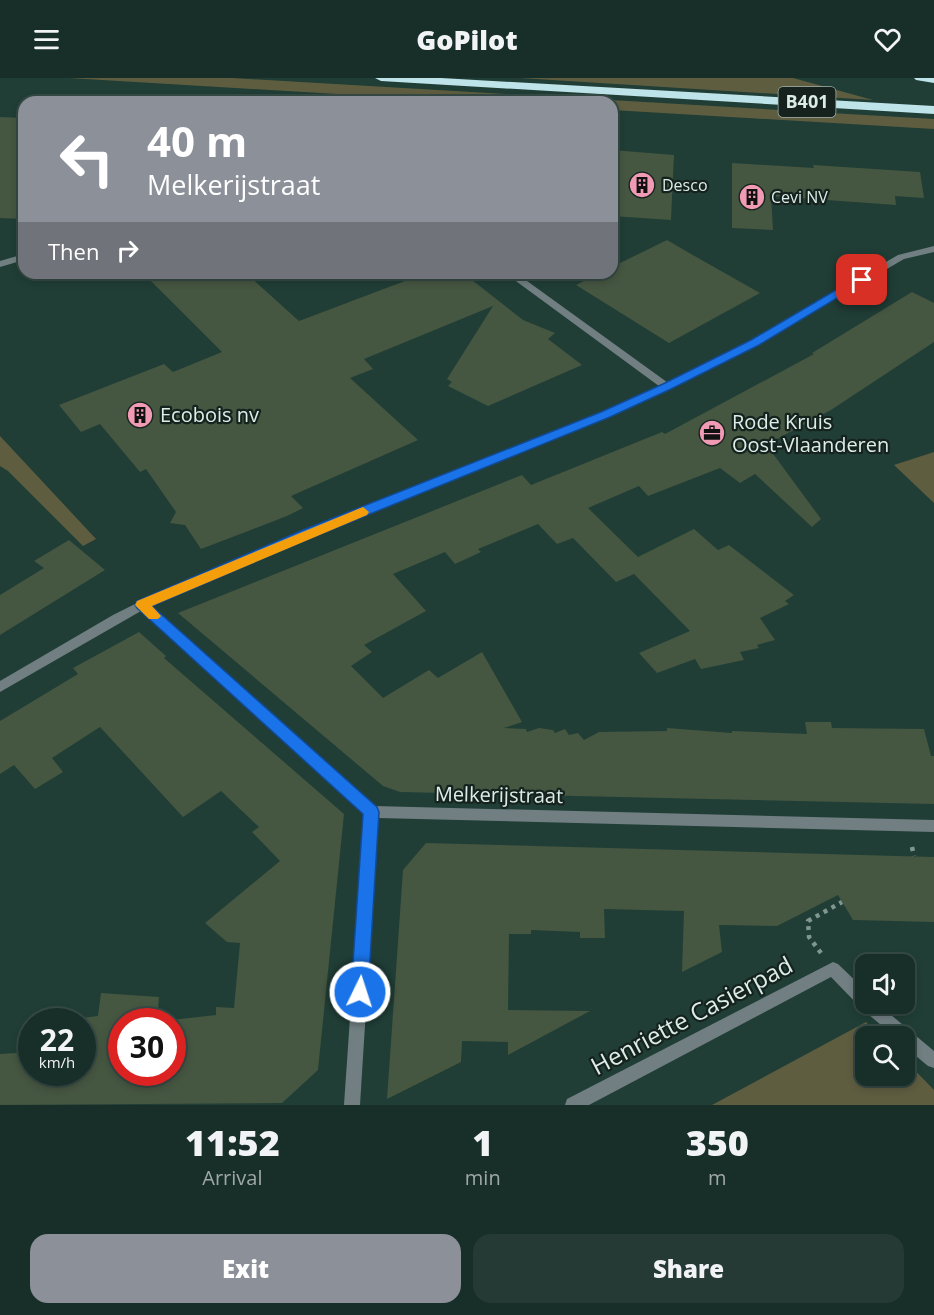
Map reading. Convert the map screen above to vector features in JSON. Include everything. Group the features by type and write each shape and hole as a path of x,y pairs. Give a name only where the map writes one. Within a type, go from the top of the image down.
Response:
{"highway":[{"name":"B401","path":"381,78 934,110"},
{"path":"920,78 934,80"}],"street":[{"path":"0,687 142,605 308,534 595,419 667,387 755,342 901,257 934,249"},
{"path":"0,264 18,259"},
{"path":"518,279 667,387"},
{"path":"142,605 371,812 352,1105"},
{"name":"Melkerijstraat","path":"371,812 934,826"},
{"name":"Henriette Casierpad","path":"573,1105 833,969 855,992"},
{"path":"879,1014 934,1061"}],"path":[{"name":"Henriette Casierpad","path":"809,937 808,921 842,902"}],"shaded area":[{"path":"69,78 232,78 540,96 369,96"},
{"path":"520,78 793,78 873,100"},
{"path":"618,101 934,119 934,129 618,110"},
{"path":"0,436 96,539 83,546 8,471 0,466"},
{"path":"934,452 934,503 894,465"},
{"path":"866,1022 870,1026 859,1026"},
{"path":"855,1028 855,1086 915,1086 915,1070 934,1090 934,1105 712,1105"}],"building":[{"path":"0,117 18,118 18,219 0,218"},
{"name":"Desco","path":"618,150 674,155 671,220 618,216"},
{"path":"732,163 814,168 813,165 920,172 924,198 895,196 896,205 771,196 773,230 732,228"},
{"path":"667,240 760,293 669,343 576,285 588,279 618,279 618,264"},
{"path":"149,279 231,279 233,281 252,279 299,321 410,279 471,279 523,320 555,333 548,339 582,365 488,406 448,386 452,382 447,379 493,306 364,359 373,369 350,378 418,440 291,496 303,508 201,549 185,525 170,523 176,512 146,469 140,472 100,424 81,432 59,405 164,364 173,372 222,352"},
{"path":"912,292 934,303 934,342 831,410 764,446 771,451 821,519 812,527 755,474 740,483 720,468 648,496 639,486 588,508 638,557 694,529 718,550 729,545 794,595 785,601 789,604 760,618 775,640 757,645 759,648 740,652 744,660 701,669 695,659 657,673 639,653 690,631 634,574 616,582 573,538 557,544 538,524 478,549 481,552 455,564 445,552 393,574 426,611 364,645 372,652 351,666 383,698 429,670 438,678 482,652 522,722 504,728 526,729 527,732 539,728 553,730 555,733 565,729 569,735 578,733 584,740 599,732 667,731 667,728 732,733 732,731 807,734 805,722 831,722 832,728 924,729 931,756 934,756 934,804 400,792 383,786 178,613 522,475 531,485 662,432 665,434 814,354 812,353"},
{"path":"69,540 105,570 0,635 0,595 44,568 34,561"},
{"path":"139,632 166,656 164,658 344,814 318,1070 282,1103 0,1105 0,1054 18,1053 18,1086 96,1086 96,1016 98,1016 101,993 159,997 158,1008 108,1008 108,1086 186,1086 186,1018 216,1015 216,1007 234,1008 240,943 227,942 205,923 280,861 252,832 259,827 221,791 183,817 100,727 52,758 63,772 35,789 14,765 0,774 0,721 78,674 73,668"},
{"path":"426,843 934,857 934,922 853,920 838,895 777,926 719,925 722,952 682,972 684,911 604,909 605,938 580,938 580,932 531,930 531,934 509,934 508,1010 590,1011 508,1055 508,1042 462,1041 461,1062 387,1099 403,870"}],"slow traffic":[{"path":"154,616 142,605 189,583 363,512"}],"place":[{"name":"Desco","path":"642,185"},
{"name":"Cevi NV","path":"752,197"},
{"name":"Ecobois nv","path":"140,415"},
{"name":"Rode Kruis Oost-Vlaanderen","path":"712,433"}],"route":[{"path":"360,992 371,812 142,605 308,534 606,414 667,387 755,342 862,280"}]}
